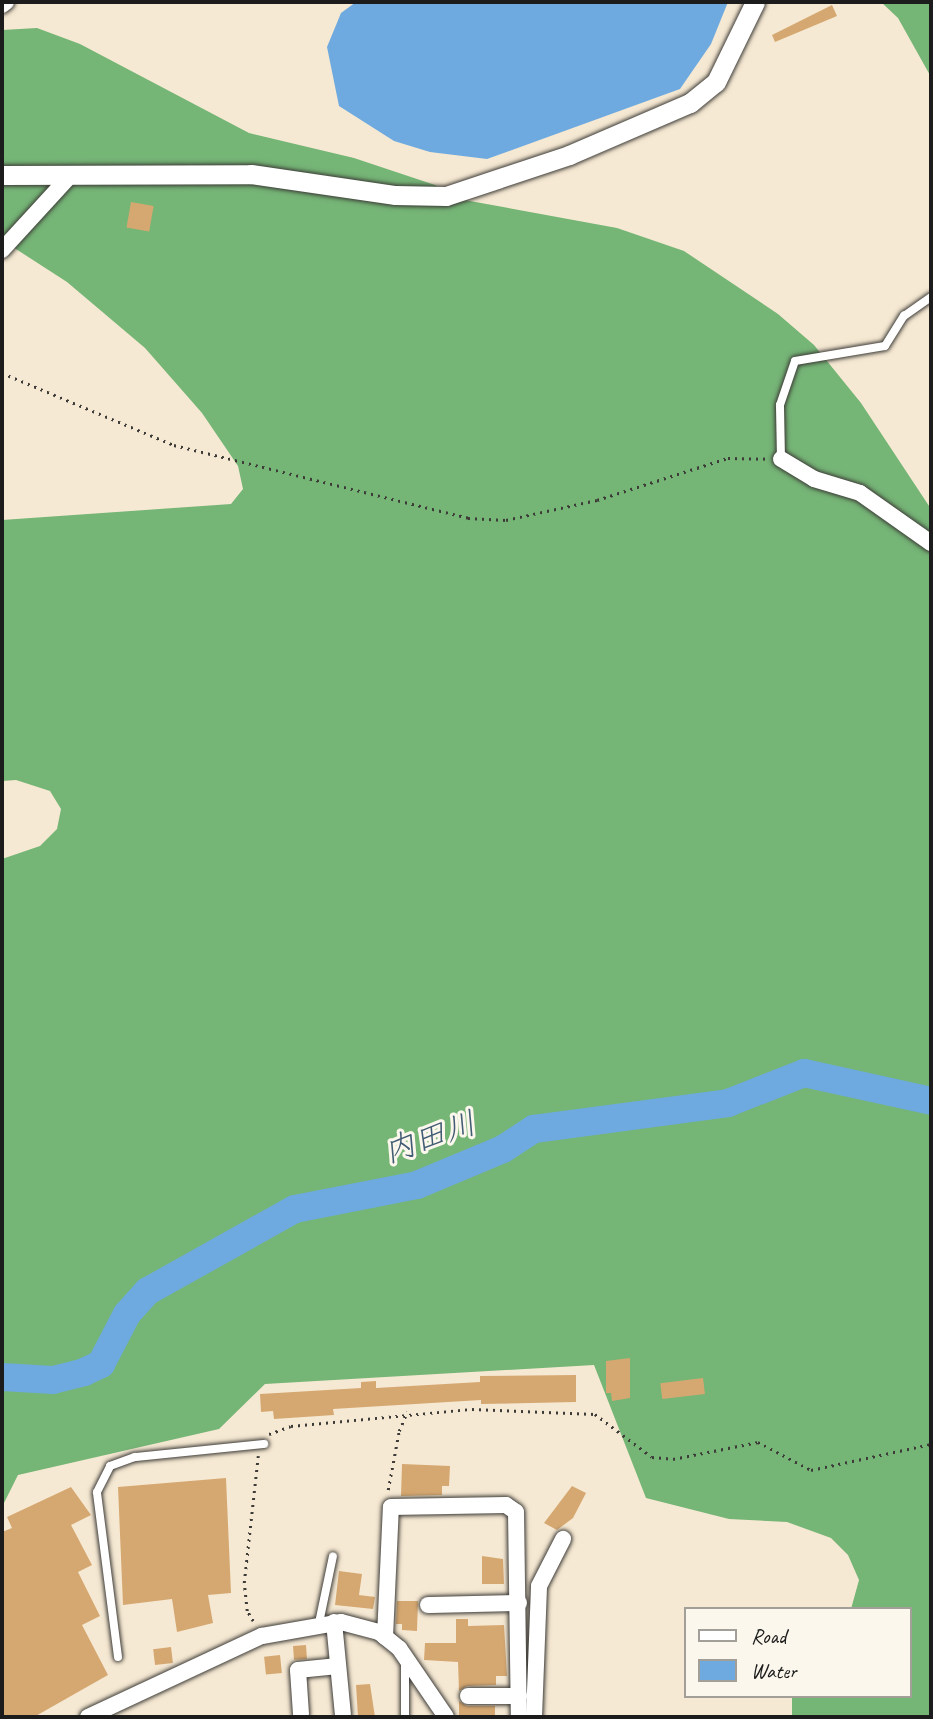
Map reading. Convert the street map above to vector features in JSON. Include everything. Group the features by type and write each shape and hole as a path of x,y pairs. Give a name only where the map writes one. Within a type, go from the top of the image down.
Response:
{"street":[{"path":"2,175 68,178 251,174 395,195 446,196 591,146 690,103 716,82 755,2"},
{"path":"2,250 68,178"},
{"path":"781,459 814,479 859,493 931,543"},
{"path":"385,1637 391,1507 506,1505 516,1512 519,1717"},
{"path":"534,1717 539,1586 563,1539"},
{"path":"428,1605 519,1603"},
{"path":"327,1623 338,1666 343,1715"},
{"path":"88,1717 262,1636 327,1623 359,1624 385,1637 405,1657 446,1717"},
{"path":"301,1714 298,1670 338,1666"},
{"path":"468,1696 519,1696"}],"lane":[{"path":"781,459 780,405 795,361 886,346 904,316 931,298"},
{"path":"118,1657 97,1492 110,1466 135,1457 264,1444"},
{"path":"327,1623 333,1556"},
{"path":"405,1657 405,1717"}],"path":[{"path":"2,373 174,445 468,518 506,520 597,500 728,458 781,459"},
{"path":"262,1636 247,1611 244,1583 256,1461 271,1432 291,1426 407,1412 472,1409 595,1414 652,1457 673,1459 758,1442 811,1470 931,1444"},
{"path":"391,1507 391,1465 407,1412"}],"green space":[{"path":"881,2 931,2 931,77 898,18"},
{"path":"37,28 80,44 249,133 354,158 435,185 459,199 617,228 684,251 778,314 814,345 861,403 931,509 931,1717 792,1717 792,1698 912,1698 912,1607 852,1607 859,1580 848,1555 831,1538 787,1522 729,1519 646,1498 594,1365 265,1384 219,1429 18,1475 2,1507 2,859 40,846 57,829 61,809 50,791 16,780 2,781 2,520 231,504 243,489 238,466 202,413 145,348 67,282 2,240 2,30"}],"water":[{"path":"356,2 728,2 711,44 680,89 487,159 430,152 394,141 339,106 327,47 341,13"}],"building":[{"path":"832,5 837,16 775,42 772,35"},
{"path":"131,202 154,206 149,232 126,228"},
{"path":"630,1358 630,1398 612,1401 611,1393 606,1393 606,1361"},
{"path":"576,1375 576,1402 481,1404 481,1400 333,1409 334,1415 274,1419 273,1411 261,1412 260,1394 361,1388 361,1382 376,1381 376,1388 480,1382 480,1376"},
{"path":"703,1378 705,1394 662,1399 660,1383"},
{"path":"402,1464 450,1466 449,1486 442,1486 442,1495 401,1496"},
{"path":"226,1478 231,1593 208,1595 213,1623 177,1632 172,1599 123,1605 118,1487"},
{"path":"572,1486 586,1493 573,1518 557,1530 544,1523"},
{"path":"71,1487 91,1515 71,1525 92,1565 78,1572 100,1616 82,1625 108,1675 34,1717 2,1717 2,1532 12,1528 7,1517"},
{"path":"482,1556 503,1559 504,1584 482,1584"},
{"path":"339,1571 362,1574 359,1595 375,1597 373,1609 335,1605"},
{"path":"397,1601 418,1601 417,1631 402,1630 402,1624 396,1624"},
{"path":"456,1619 468,1619 468,1626 504,1625 507,1676 496,1676 496,1685 467,1686 459,1691 458,1662 424,1660 425,1643 456,1643"},
{"path":"306,1645 307,1659 294,1660 293,1646"},
{"path":"171,1647 173,1663 155,1665 153,1649"},
{"path":"280,1655 282,1673 266,1675 264,1657"},
{"path":"370,1684 375,1717 358,1717 356,1685"},
{"path":"459,1701 467,1706 495,1706 495,1717 459,1715"}],"waterway":[{"name":"内田川","path":"2,1377 53,1380 84,1372 101,1364 127,1314 148,1291 295,1209 417,1185 503,1149 534,1129 728,1103 804,1073 931,1101"}]}
